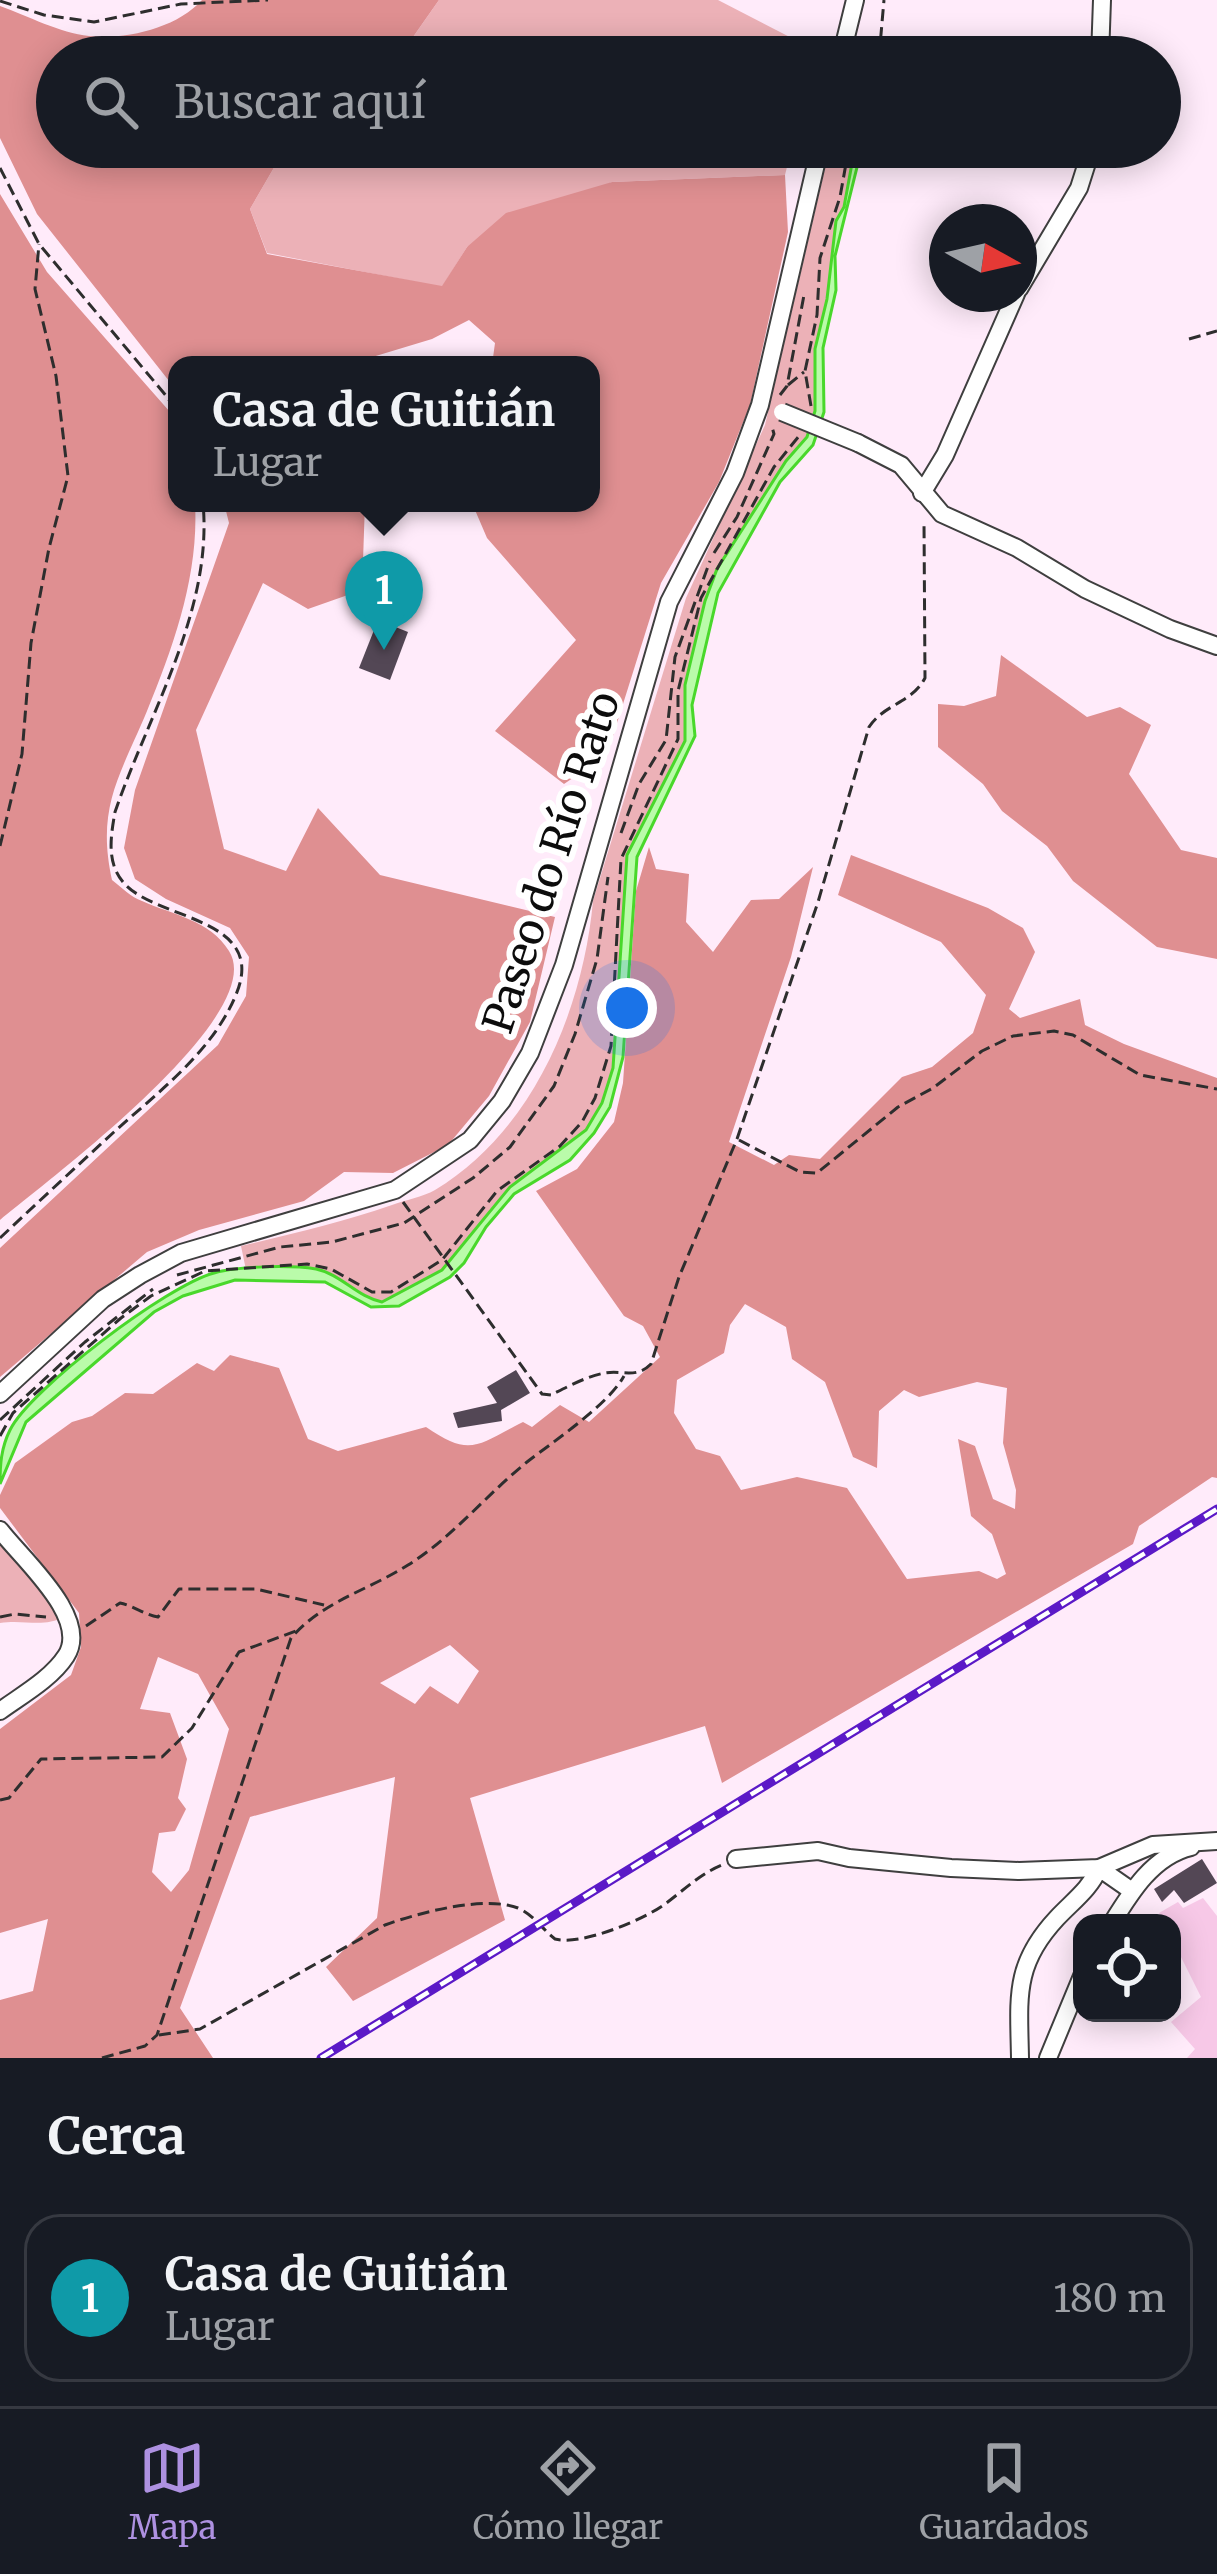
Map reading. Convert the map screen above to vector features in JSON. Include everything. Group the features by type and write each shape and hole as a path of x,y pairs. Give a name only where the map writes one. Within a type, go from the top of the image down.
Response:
{"street":[{"path":"846,36 854,0"},
{"path":"1101,36 1102,0"},
{"name":"Paseo do Río Rato","path":"0,1394 104,1299 140,1274 182,1253 395,1190 470,1140 502,1101 530,1053 564,965 669,602 772,409 816,168"},
{"path":"1037,259 1085,168"},
{"path":"927,499 1009,312"},
{"path":"772,409 901,465 927,499 1085,589 1217,646"},
{"path":"0,1711 45,1678 68,1654 73,1630 63,1605 3,1533"},
{"path":"736,1859 818,1851 951,1868 1100,1868 1153,1845 1217,1843"},
{"path":"1118,1914 1156,1864 1180,1850 1217,1843"},
{"path":"1100,1868 1132,1891"},
{"path":"1020,2058 1023,1968 1032,1949 1093,1882 1100,1868"},
{"path":"1048,2058 1073,1998"}],"path":[{"path":"0,2 94,22 181,4 268,0"},
{"path":"881,36 884,0"},
{"path":"0,168 39,244 168,398"},
{"path":"810,416 805,371 817,315 820,258 845,168"},
{"path":"813,255 818,235"},
{"path":"0,846 22,754 31,643 68,476 56,376 35,289 39,244"},
{"path":"787,386 804,295"},
{"path":"1189,339 1217,331"},
{"path":"620,835 639,784 666,740 676,657 713,555 737,517 774,434 772,409 787,386 805,371"},
{"path":"0,1436 13,1413 61,1369 121,1318 177,1282 223,1267 308,1264 331,1269 361,1288 382,1294 427,1273 444,1262 496,1191 560,1146 582,1122 595,1098 610,1046 621,860 678,739 678,691 701,598 774,467 802,431"},
{"path":"395,1190 542,1394 551,1395 608,1372 645,1371 658,1351 680,1277 737,1139 818,902 869,727 879,713 907,699 926,678 922,530 927,499"},
{"path":"0,1238 178,1075 209,1041 237,994 241,961 234,947 210,925 146,899 124,884 111,848 115,812 192,605 205,541 203,512"},
{"path":"0,1420 85,1342 170,1278 211,1263 280,1247 332,1242 413,1217 511,1147 554,1086 575,1034 597,959 609,871"},
{"path":"737,1139 800,1172 817,1173 898,1107 933,1088 982,1051 1013,1036 1039,1032 1072,1035 1140,1075 1217,1089"},
{"path":"0,1800 9,1798 41,1760 162,1756 192,1728 239,1652 298,1630 327,1606 405,1567 440,1542 529,1461 556,1443 625,1375"},
{"path":"0,1617 36,1615 83,1630 88,1621 120,1603 158,1617 179,1589 256,1589 327,1606"},
{"path":"102,2058 145,2046 157,2035 280,1663 298,1630"},
{"path":"157,2035 200,2029 385,1925 417,1913 514,1906 555,1939 575,1941 646,1915 707,1871 736,1859"}],"shaded area":[{"path":"202,0 439,0 414,36 113,36 165,25"},
{"path":"439,0 718,0 788,36 414,36"},
{"path":"0,6 89,36 36,36 36,168 274,168 250,209 267,254 442,286 467,247 506,213 612,182 785,175 788,232 750,405 719,482 661,583 607,755 564,784 495,731 576,640 487,538 476,512 600,512 600,356 493,356 495,343 469,320 432,339 376,356 168,356 168,380 37,214 0,138"},
{"path":"274,168 787,168 785,175 612,182 467,247 442,287 267,253 250,209"},
{"path":"825,168 851,168 844,207 836,221 827,299 815,349 815,411 807,437 786,461 717,569 685,685 685,741 627,856 613,1068 602,1103 586,1130 510,1187 442,1270 381,1302 314,1269 246,1270 241,1246 435,1190 470,1165 525,1101 547,1064 578,984 593,901 686,598 765,425"},
{"path":"851,168 857,168 835,256 836,290 823,348 824,412 813,445 780,482 718,593 692,705 695,736 637,857 623,1057 610,1107 594,1133 570,1160 514,1194 450,1277 399,1306 371,1307 325,1282 235,1280 183,1296 154,1312 26,1422 0,1484 5,1443 23,1412 71,1365 166,1297 214,1273 293,1267 325,1272 382,1302 442,1270 510,1187 586,1130 602,1103 613,1068 627,855 685,741 685,685 717,569 786,461 807,437 815,411 815,349 827,299 836,221 844,207"},
{"path":"0,194 47,272 168,410 168,512 195,512 193,557 166,661 113,792 108,854 112,880 127,892 201,925 221,941 229,951 233,979 217,1015 148,1095 0,1220"},
{"path":"226,512 365,512 362,590 308,609 263,583 196,730 224,849 286,871 318,808 380,875 555,917 530,1022 489,1096 448,1145 393,1173 344,1172 304,1201 199,1230 147,1252 0,1377 0,1248 218,1045 246,996 249,957 230,928 135,879 124,848 135,790 229,523"},
{"path":"1001,655 1087,717 1120,707 1151,725 1129,774 1181,850 1217,858 1217,959 1157,947 1073,881 1047,846 1002,811 983,784 938,747 938,704 964,706 996,696"},
{"path":"649,847 656,869 689,874 686,922 713,952 751,900 779,899 813,867 791,957 729,1142 774,1165 789,1155 820,1159 902,1077 932,1067 973,1033 986,995 941,942 838,895 851,855 988,908 1023,928 1035,952 1009,1009 1020,1018 1080,999 1085,1025 1217,1078 1217,1478 1139,1526 1133,1544 722,1783 705,1726 470,1798 505,1920 353,2001 326,1967 377,1918 395,1777 250,1817 180,2008 213,2058 0,2058 0,2000 33,1991 48,1919 0,1933 0,1729 71,1675 81,1647 79,1613 0,1508 0,1495 15,1463 72,1422 92,1416 125,1393 153,1394 197,1363 214,1371 230,1355 279,1368 308,1439 338,1451 426,1427 454,1443 474,1445 523,1422 532,1427 560,1405 589,1422 660,1357 643,1326 624,1316 536,1191 577,1169 614,1122 623,1083 636,891","holes":["745,1304 786,1327 792,1359 825,1382 853,1457 877,1468 879,1411 904,1390 919,1397 977,1382 1007,1388 1003,1443 1016,1490 1015,1509 993,1499 975,1446 958,1439 971,1516 992,1534 1006,1574 997,1579 979,1571 907,1579 847,1488 797,1477 741,1490 720,1456 696,1449 674,1413 677,1380 724,1353 730,1325","450,1645 479,1671 458,1704 430,1686 415,1704 380,1683","158,1657 198,1674 229,1729 189,1870 171,1892 152,1872 159,1833 175,1831 186,1809 178,1798 187,1759 170,1713 140,1709"]},
{"path":"0,1541 65,1617 0,1623"},
{"path":"1203,1898 1217,1916 1217,2058 1187,2058 1195,2049 1171,2022 1181,2022 1181,2014 1201,1997 1181,1957 1181,1914 1159,1913 1178,1902 1183,1908"}],"building":[{"path":"378,620 408,632 390,680 359,668"},
{"path":"516,1370 530,1393 501,1410 502,1421 458,1428 453,1413 497,1403 487,1387"},
{"path":"1202,1859 1217,1883 1184,1903 1174,1890 1162,1902 1154,1889"}],"railway":[{"path":"321,2058 1217,1509"}],"place":[{"name":"Casa de Guitián","path":"384,650"}]}
